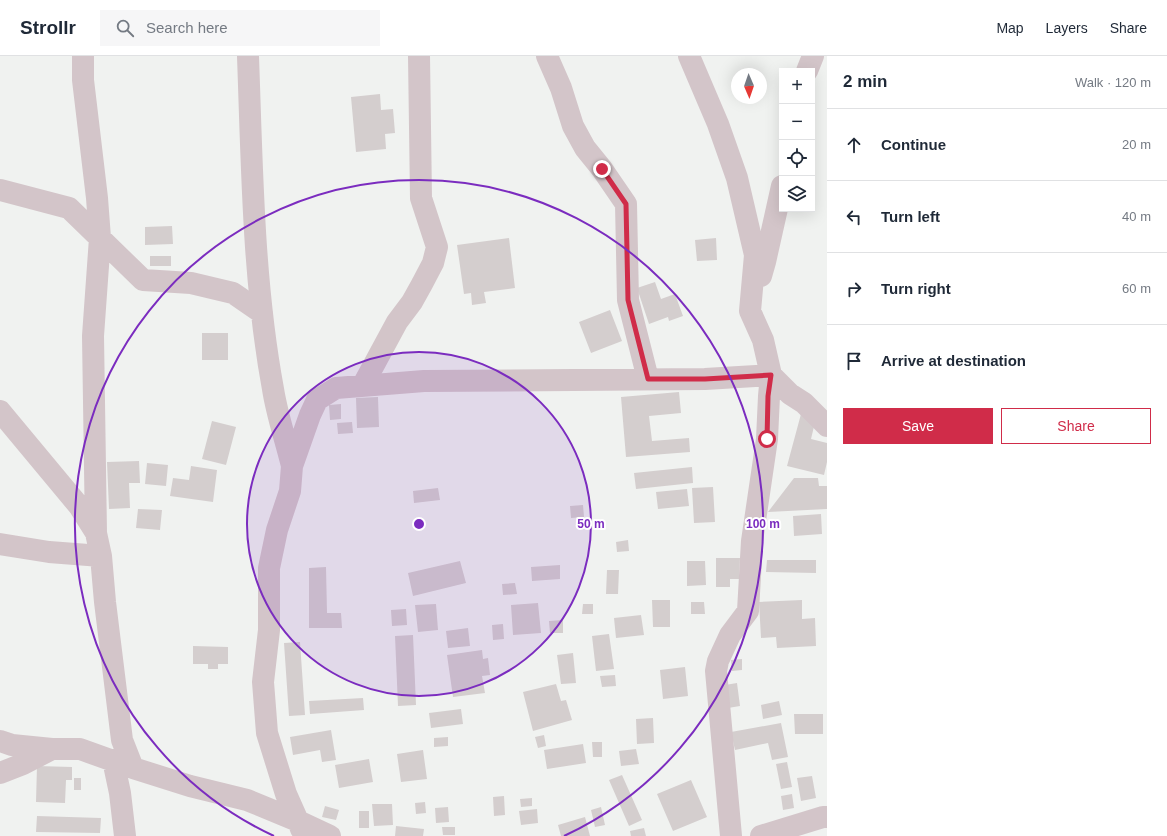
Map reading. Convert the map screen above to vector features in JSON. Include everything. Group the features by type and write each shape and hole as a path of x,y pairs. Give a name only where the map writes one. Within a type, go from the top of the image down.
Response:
{"street":[{"path":"83,56 83,80 97,198 100,238 93,336 96,533 102,556 105,602 122,740 133,768"},
{"path":"248,56 253,194 262,313 273,390 292,466"},
{"path":"363,385 397,322 412,302 422,284 433,263 436,247 421,198 419,56"},
{"path":"547,56 561,88 573,126 585,148 602,169 626,204 628,300 648,379"},
{"path":"690,56 718,124 737,178 755,254 750,311 763,340 771,375 768,396 767,439 752,541 748,611 730,635 718,661 716,671 731,836"},
{"path":"808,68 813,56"},
{"path":"0,190 69,208 143,280 191,283 233,292 262,313"},
{"path":"750,311 765,262 779,199"},
{"path":"300,828 286,794 267,733 263,682 269,630 269,568 277,530 290,491 292,466 310,415 317,400 336,388 424,381 705,379 771,375 790,394 804,403 827,426"},
{"path":"0,412 79,506 96,533"},
{"path":"0,544 50,552 102,556"},
{"path":"0,741 12,745 52,749 80,749 190,786 247,800 300,828 330,836"},
{"path":"0,773 23,764 52,749"},
{"path":"113,760 120,793 125,836"},
{"path":"761,836 827,817"}],"building":[{"path":"380,94 381,110 393,109 395,133 385,134 386,149 356,152 351,97"},
{"path":"172,226 173,244 145,245 145,227"},
{"path":"509,238 515,288 484,292 486,303 472,305 471,293 464,294 457,245"},
{"path":"716,238 717,260 697,261 695,240"},
{"path":"150,256 171,256 171,266 150,266"},
{"path":"655,282 661,299 675,294 683,316 669,321 668,317 649,324 637,288"},
{"path":"610,310 622,341 591,353 579,322"},
{"path":"202,333 228,333 228,360 202,360"},
{"path":"679,392 681,413 649,416 652,441 689,438 690,452 626,457 621,397"},
{"path":"378,397 379,427 357,428 356,398"},
{"path":"341,404 341,419 330,420 329,405"},
{"path":"801,414 816,418 811,439 827,443 827,462 824,475 787,466"},
{"path":"212,421 236,427 226,465 202,459"},
{"path":"352,422 353,433 338,434 337,423"},
{"path":"139,461 140,483 129,483 130,508 109,509 107,462"},
{"path":"147,463 168,465 166,486 145,484"},
{"path":"191,466 217,470 213,502 170,496 173,478 189,480"},
{"path":"692,467 693,483 636,489 634,473"},
{"path":"794,478 818,478 819,486 827,486 827,509 768,512"},
{"path":"713,487 715,522 694,523 692,488"},
{"path":"438,488 440,500 414,503 413,491"},
{"path":"687,489 689,506 658,509 656,492"},
{"path":"583,505 584,517 571,518 570,506"},
{"path":"138,509 162,510 160,530 136,528"},
{"path":"821,514 822,534 794,536 793,516"},
{"path":"628,540 629,551 617,552 616,542"},
{"path":"716,558 740,558 739,579 730,579 730,587 716,587"},
{"path":"767,560 816,560 816,573 766,572"},
{"path":"460,561 466,583 413,596 408,573"},
{"path":"687,561 705,561 706,585 687,586"},
{"path":"560,565 560,579 532,581 531,567"},
{"path":"326,567 327,613 341,613 342,628 309,628 309,568"},
{"path":"607,570 619,570 618,594 606,594"},
{"path":"515,583 517,594 503,595 502,584"},
{"path":"652,600 670,600 670,627 653,627"},
{"path":"802,600 802,619 815,618 816,646 777,648 776,637 761,638 759,602"},
{"path":"691,602 704,602 705,614 691,614"},
{"path":"538,603 541,633 513,635 511,605"},
{"path":"436,604 438,630 418,632 415,605"},
{"path":"583,604 593,604 593,614 582,614"},
{"path":"406,609 407,625 392,626 391,610"},
{"path":"641,615 644,635 616,638 614,618"},
{"path":"563,620 563,633 550,633 549,621"},
{"path":"503,624 504,639 493,640 492,625"},
{"path":"468,628 470,646 448,648 446,631"},
{"path":"609,634 614,669 596,671 592,636"},
{"path":"413,635 416,705 398,706 395,636"},
{"path":"300,642 305,715 289,716 284,643"},
{"path":"193,646 228,647 228,664 218,664 218,669 208,669 208,664 193,664"},
{"path":"482,650 483,659 488,658 490,675 482,676 485,693 453,697 447,655"},
{"path":"573,653 576,683 561,684 557,655"},
{"path":"742,659 742,670 732,671 731,660"},
{"path":"685,667 688,696 663,699 660,670"},
{"path":"615,675 616,686 602,687 600,676"},
{"path":"737,683 740,706 728,708 725,685"},
{"path":"556,684 561,701 566,700 572,720 533,731 523,692"},
{"path":"363,698 364,710 310,714 309,701"},
{"path":"779,701 782,715 763,719 761,705"},
{"path":"461,709 463,724 431,728 429,713"},
{"path":"794,714 823,714 823,734 795,734"},
{"path":"653,718 654,743 637,744 636,719"},
{"path":"781,723 788,757 772,760 768,743 735,750 731,732"},
{"path":"331,730 336,760 322,762 320,750 293,755 290,737"},
{"path":"544,735 546,746 538,748 535,737"},
{"path":"448,737 448,746 434,747 434,738"},
{"path":"592,742 602,742 602,757 593,757"},
{"path":"583,744 586,763 547,769 544,750"},
{"path":"636,749 639,764 621,766 619,751"},
{"path":"423,750 427,779 401,782 397,754"},
{"path":"369,759 373,782 339,788 335,765"},
{"path":"787,762 792,787 781,789 776,764"},
{"path":"37,766 72,767 72,780 66,780 65,803 36,802"},
{"path":"622,775 642,820 629,826 609,780"},
{"path":"812,776 816,798 801,801 797,778"},
{"path":"74,778 81,778 81,790 74,790"},
{"path":"691,780 707,817 673,831 657,794"},
{"path":"792,794 794,808 783,810 781,796"},
{"path":"504,796 505,815 494,816 493,797"},
{"path":"532,798 532,806 521,807 520,799"},
{"path":"425,802 426,813 416,814 415,803"},
{"path":"372,804 392,804 393,825 374,826"},
{"path":"325,806 339,810 336,820 322,817"},
{"path":"448,807 449,822 436,823 435,808"},
{"path":"601,807 605,825 595,827 591,810"},
{"path":"537,809 538,823 521,825 519,811"},
{"path":"359,811 369,811 369,828 359,828"},
{"path":"37,816 101,818 100,833 36,832"},
{"path":"585,817 590,836 561,836 558,825"},
{"path":"396,826 424,829 423,836 395,836"},
{"path":"442,827 455,827 455,835 443,835"},
{"path":"644,828 646,836 631,836 630,831"}],"route":[{"path":"602,169 626,204 628,300 648,379 705,379 771,375 768,396 767,439"}]}
